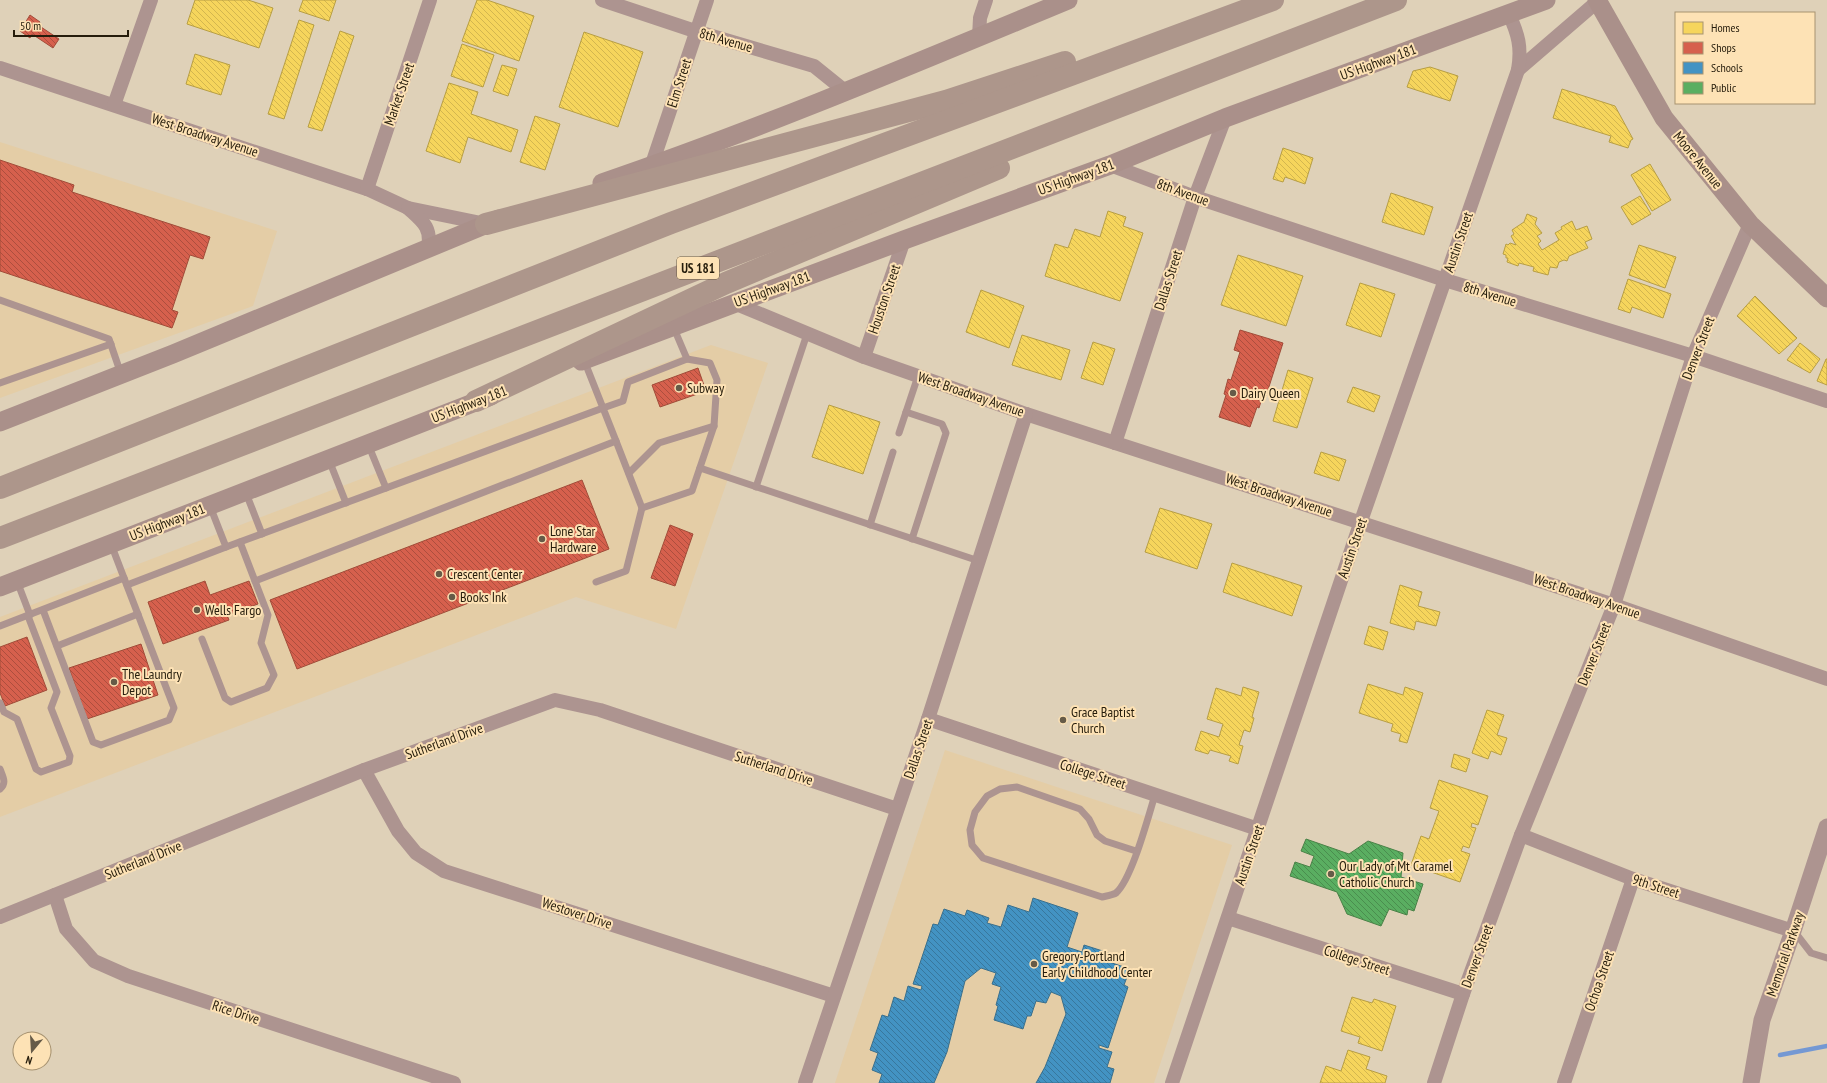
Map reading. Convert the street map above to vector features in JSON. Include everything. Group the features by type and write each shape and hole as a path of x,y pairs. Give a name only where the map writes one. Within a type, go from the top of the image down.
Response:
{"highway":[{"path":"486,224 946,101 1255,0"},
{"path":"0,488 671,223 1273,0"},
{"path":"476,401 726,283 1392,2"},
{"name":"US 181","path":"0,538 1392,2"}],"main road":[{"path":"0,422 121,374 486,224 651,166 845,91 1068,0"},
{"name":"US Highway 181","path":"8,584 476,401 673,326 1110,165 1225,118 1518,8 1546,0"},
{"name":"Moore Avenue","path":"1597,1 1664,118 1750,224 1827,298"}],"street":[{"path":"114,105 151,0"},
{"name":"Market Street","path":"367,189 430,0"},
{"name":"8th Avenue","path":"602,0 696,31 814,66 845,91"},
{"name":"Elm Street","path":"651,166 706,0"},
{"path":"979,37 980,18 986,0"},
{"path":"1518,70 1597,1"},
{"name":"Austin Street","path":"1172,1083 1361,521 1518,70 1521,54 1517,33 1518,8"},
{"name":"West Broadway Avenue","path":"0,68 367,189 408,208 486,224"},
{"name":"Dallas Street","path":"1115,443 1195,197 1225,118"},
{"name":"8th Avenue","path":"1110,165 1195,197 1445,280 1693,356 1827,401"},
{"name":"West Broadway Avenue","path":"408,208 426,225 430,237 428,248"},
{"name":"Denver Street","path":"1434,1083 1463,994 1521,835 1614,604 1693,356 1750,224"},
{"name":"Houston Street","path":"864,357 904,240"},
{"name":"West Broadway Avenue","path":"734,304 864,357 1026,414 1614,604 1827,679"},
{"name":"Dallas Street","path":"805,1083 928,719 1026,414"},
{"name":"Sutherland Drive","path":"0,917 364,770 555,700 600,710 897,809"},
{"name":"College Street","path":"928,719 1258,829"},
{"name":"Westover Drive","path":"364,770 398,831 416,853 444,871 834,996"},
{"name":"Memorial Parkway","path":"1750,1083 1762,1020 1794,931 1827,826"},
{"name":"9th Street","path":"1521,835 1633,879 1794,931"},
{"name":"Ochoa Street","path":"1564,1083 1633,879"},
{"name":"Rice Drive","path":"55,895 66,929 94,961 128,976 454,1083"},
{"name":"College Street","path":"1228,918 1463,994"}],"lane":[{"path":"0,300 109,339 112,344 121,374"},
{"path":"673,326 687,359"},
{"path":"756,487 807,334"},
{"path":"0,383 112,344"},
{"path":"0,626 240,542 623,401 628,382 687,359 710,363 717,380 714,426 692,491 642,508"},
{"path":"584,360 642,508 626,571 596,582"},
{"path":"899,434 918,376"},
{"path":"906,412 942,424 946,433 912,539"},
{"path":"629,473 659,443 714,426"},
{"path":"255,581 616,441"},
{"path":"368,444 386,488"},
{"path":"870,525 893,452"},
{"path":"328,459 346,503"},
{"path":"700,468 979,561"},
{"path":"245,492 262,534"},
{"path":"209,505 226,547"},
{"path":"202,639 225,698 231,702 268,688 274,675 261,643 268,616 240,542"},
{"path":"43,610 93,742 101,745 169,720 174,708 111,544"},
{"path":"0,703 4,712 17,720 36,769 41,772 69,762 70,756 51,708 57,692 29,615 8,584"},
{"path":"57,646 138,614"},
{"path":"0,769 4,780 0,789"},
{"path":"1136,851 1105,841 1097,835 1088,819 1080,810 1017,787 1000,789 987,796 975,812 970,830 972,845 983,858 1102,897 1115,894 1127,880 1155,795"},
{"path":"1794,931 1811,953 1827,958"}],"shaded area":[{"path":"0,142 277,231 253,306 0,398"},
{"path":"711,345 768,363 676,629 576,597 0,817 0,617"},
{"name":"Gregory-Portland Early Childhood Center","path":"945,750 1232,845 1154,1083 835,1083"}],"building: Homes":[{"path":"195,0 248,0 273,8 259,48 187,24"},
{"path":"303,0 336,0 329,21 299,11"},
{"path":"477,0 487,0 534,16 519,61 462,41"},
{"path":"299,20 314,25 284,119 268,114"},
{"path":"340,31 354,36 322,131 308,127"},
{"path":"584,32 643,52 618,127 559,107"},
{"path":"462,44 494,55 483,87 451,76"},
{"path":"195,54 230,65 221,95 186,84"},
{"path":"502,65 517,69 508,96 493,91"},
{"path":"1430,67 1458,76 1450,101 1407,87 1413,71"},
{"path":"449,83 478,92 471,114 518,130 511,152 468,137 460,163 426,151"},
{"path":"1562,89 1615,106 1633,139 1631,140 1628,148 1609,142 1611,136 1553,118"},
{"path":"535,116 560,124 545,170 520,162"},
{"path":"1283,148 1313,158 1305,184 1285,177 1283,182 1273,179"},
{"path":"1650,164 1671,200 1652,211 1631,175"},
{"path":"1391,193 1433,207 1424,235 1382,222"},
{"path":"1640,196 1651,214 1632,225 1621,207"},
{"path":"1108,211 1126,217 1123,226 1143,233 1120,301 1045,276 1055,244 1068,248 1075,229 1100,237"},
{"path":"1527,214 1537,218 1535,224 1542,233 1537,236 1541,241 1538,244 1542,250 1559,240 1555,233 1562,229 1561,227 1572,221 1576,230 1587,226 1592,239 1585,242 1588,248 1569,256 1567,261 1564,260 1559,262 1557,268 1550,267 1548,275 1533,271 1534,267 1519,263 1518,266 1507,262 1508,258 1506,258 1506,255 1503,254 1506,244 1508,245 1510,243 1516,245 1511,236 1514,234 1512,230 1524,222"},
{"path":"1639,245 1676,257 1665,288 1629,275"},
{"path":"1238,255 1303,276 1286,326 1221,305"},
{"path":"1628,279 1671,294 1663,318 1632,307 1630,313 1618,309"},
{"path":"1360,283 1395,294 1381,337 1346,325"},
{"path":"981,290 1024,306 1009,348 966,332"},
{"path":"1755,296 1797,338 1779,354 1737,316"},
{"path":"1022,335 1070,350 1061,380 1012,365"},
{"path":"1093,342 1115,349 1103,385 1081,378"},
{"path":"1800,343 1820,359 1810,373 1787,360"},
{"path":"1827,359 1827,385 1817,381"},
{"path":"1288,370 1313,378 1297,428 1273,421"},
{"path":"1353,387 1380,396 1374,412 1347,402"},
{"path":"829,405 880,422 863,474 812,457"},
{"path":"1321,452 1346,460 1339,481 1314,473"},
{"path":"1160,508 1212,524 1197,569 1145,552"},
{"path":"1232,563 1302,586 1292,616 1223,592"},
{"path":"1400,585 1422,592 1418,606 1440,612 1436,626 1416,621 1414,630 1390,623"},
{"path":"1369,626 1388,632 1383,650 1364,644"},
{"path":"1368,684 1403,695 1405,687 1423,693 1407,743 1399,741 1401,734 1391,731 1393,724 1359,713"},
{"path":"1243,687 1259,692 1252,717 1254,718 1250,732 1244,730 1239,745 1243,746 1238,764 1229,761 1231,756 1210,750 1208,754 1195,750 1201,731 1219,737 1223,724 1207,719 1216,688 1241,696"},
{"path":"1487,710 1504,715 1497,735 1507,738 1501,755 1491,751 1488,759 1472,753"},
{"path":"1454,754 1470,759 1466,772 1451,767"},
{"path":"1439,780 1488,796 1478,825 1472,823 1471,827 1476,828 1469,848 1463,846 1461,851 1470,854 1460,882 1411,865 1421,836 1429,839 1439,811 1430,808"},
{"path":"1352,997 1372,1003 1374,999 1396,1006 1382,1051 1358,1043 1360,1037 1341,1031"},
{"path":"1348,1050 1370,1057 1366,1069 1387,1076 1385,1083 1320,1083 1326,1066 1341,1071"}],"building: Shops":[{"path":"30,15 40,22 38,25 59,39 53,48 32,34 30,38 20,31"},
{"path":"0,160 74,185 72,192 210,237 203,259 190,255 172,310 178,312 172,328 0,271"},
{"path":"1240,330 1283,343 1266,396 1263,395 1250,427 1219,417 1226,395 1224,394 1228,379 1231,380 1240,352 1234,350"},
{"name":"Subway","path":"698,368 706,391 660,407 652,385"},
{"name":"Crescent Center","path":"582,480 609,549 297,669 270,600"},
{"path":"670,525 693,534 675,586 651,578"},
{"name":"Wells Fargo","path":"205,581 210,595 249,581 258,604 227,615 229,620 163,644 148,602"},
{"path":"27,637 47,690 5,706 0,693 0,647"},
{"name":"The Laundry Depot","path":"141,644 158,695 87,719 69,668"}],"building: Schools":[{"path":"1033,898 1078,913 1067,947 1082,952 1084,945 1112,954 1109,962 1130,969 1124,985 1128,987 1108,1048 1099,1045 1099,1048 1112,1052 1107,1067 1114,1069 1110,1083 1036,1083 1045,1067 1066,1014 1061,996 1051,992 1046,1003 1036,1001 1031,1016 1027,1016 1023,1029 994,1020 1001,987 992,984 996,973 981,968 965,981 947,1052 934,1083 879,1083 882,1074 872,1070 878,1053 870,1050 882,1015 888,1017 894,997 904,1001 908,986 921,990 922,986 913,984 933,924 938,925 944,909 965,916 967,910 989,918 987,923 1001,927 1008,905 1029,912"}],"building: Public":[{"path":"1306,839 1349,854 1368,841 1403,853 1401,877 1423,884 1414,911 1408,909 1407,915 1389,909 1381,926 1347,914 1337,892 1290,876 1295,862 1310,867 1314,856 1301,851"}],"waterway":[{"path":"1780,1055 1827,1046"}],"place":[{"name":"Subway","path":"679,388"},
{"name":"Dairy Queen","path":"1233,393"},
{"name":"Lone Star Hardware","path":"542,539"},
{"name":"Crescent Center","path":"439,574"},
{"name":"Books Ink","path":"452,597"},
{"name":"Wells Fargo","path":"197,610"},
{"name":"The Laundry Depot","path":"114,682"},
{"name":"Grace Baptist Church","path":"1063,720"},
{"name":"Our Lady of Mt Caramel Catholic Church","path":"1331,874"},
{"name":"Gregory-Portland Early Childhood Center","path":"1034,964"}]}
